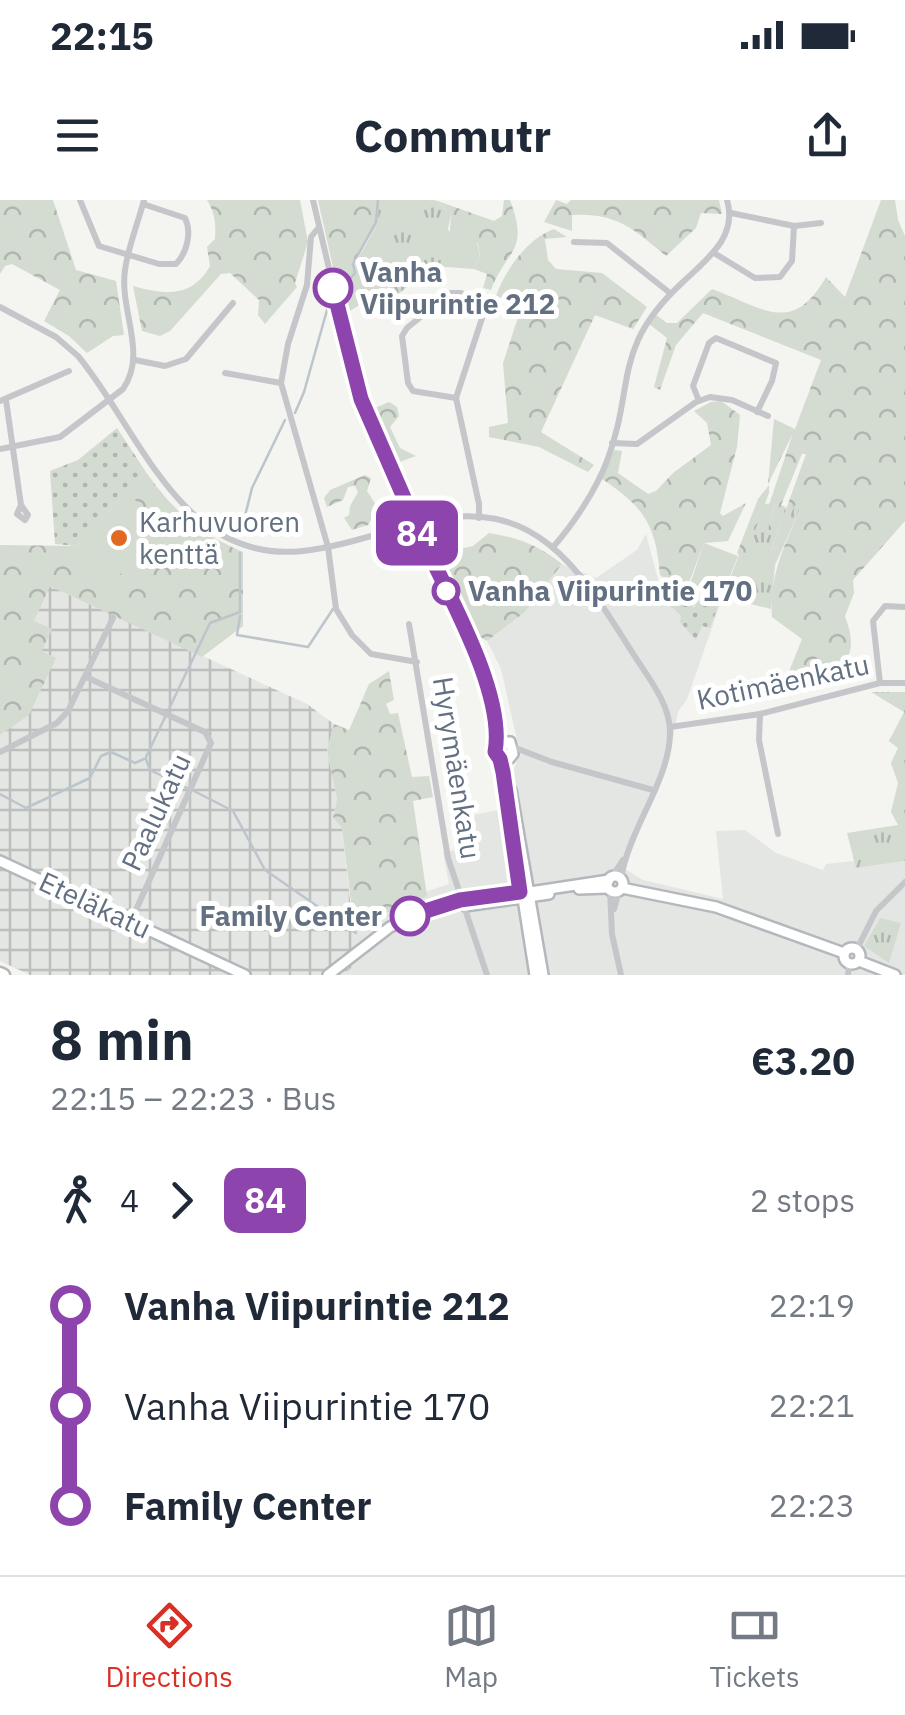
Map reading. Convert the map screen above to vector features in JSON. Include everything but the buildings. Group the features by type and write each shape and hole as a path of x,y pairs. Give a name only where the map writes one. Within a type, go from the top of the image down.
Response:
{"main road":[{"path":"410,521 413,532 422,527 480,665 507,751 535,975"},
{"name":"Eteläkatu","path":"0,861 245,975"},
{"path":"328,975 390,927 423,911 615,884 716,907 844,953"},
{"path":"524,895 543,975"},
{"path":"844,953 850,948 857,950 852,967"},
{"path":"844,953 845,961 852,967 895,975"}],"street":[{"path":"0,449 60,437 128,381 134,360 124,285 128,256 143,202 185,218 189,226 183,257 169,266 128,256 99,246 80,200"},
{"path":"0,307 68,346 86,364 170,490 205,525 235,541 269,550 300,551 328,547 410,521 361,399 313,200"},
{"path":"554,546 600,476 612,443 635,342 670,293 714,253 726,234 728,200"},
{"path":"730,213 794,226 821,223"},
{"path":"319,226 311,236 309,275 288,344 281,383 328,547 333,597 352,635 371,654 416,662"},
{"path":"714,253 755,278 780,278 792,261 794,226"},
{"path":"574,242 606,243 670,293"},
{"path":"456,398 413,391 408,383 402,336 450,292 488,303 456,398 476,485 479,518"},
{"path":"134,360 165,366 186,358 232,303"},
{"path":"698,400 693,386 709,344 716,338 776,363 757,412"},
{"path":"21,505 3,400 70,371"},
{"path":"225,373 281,383"},
{"path":"612,443 635,445 698,400 722,397 768,416"},
{"path":"422,527 451,516 479,518 520,527 554,546 580,571 659,696 670,728 668,749 615,884 612,934 621,975"},
{"path":"880,684 873,621 885,606 905,607"},
{"path":"0,752 57,723 68,711 113,618"},
{"name":"Hyrymäenkatu","path":"408,624 448,858 487,975"},
{"name":"Paalukatu","path":"86,677 205,732 211,743 131,922"},
{"name":"Kotimäenkatu","path":"670,728 760,714 880,684 905,683"},
{"path":"760,714 759,740 778,834"},
{"path":"507,751 653,790"},
{"path":"857,950 876,911 905,882"}],"shaded area":[{"path":"646,534 659,583 721,602 687,699 678,712 670,752 625,869 643,880 723,899 716,831 745,830 776,853 823,870 826,864 854,861 857,868 905,861 905,975 341,975 376,946 353,928 353,918 401,910 426,896 425,892 449,884 443,852 477,847 472,815 499,810 520,753 501,669 487,641 525,612 562,564 596,578 637,550"},
{"path":"50,586 307,704 334,724 327,751 337,799 333,818 342,828 353,928 376,946 353,967 341,975 30,975 0,961 0,735 29,714 55,658 42,651 33,621"}],"green space":[{"path":"0,200 53,200 76,270 116,281 124,335 113,336 87,353 44,321 60,290 12,264 0,274"},
{"path":"207,200 300,200 308,242 297,287 265,324 258,315 259,300 230,273 221,274 170,331 160,336 142,331 133,286 167,292 186,289 210,266 207,247 215,239 215,228"},
{"path":"318,200 379,200 378,224 353,264 355,273 341,285 333,267"},
{"path":"377,200 435,200 451,214 448,229 452,237 477,242 480,257 474,269 432,266 396,296 389,287 348,312 345,280 356,273 354,265 378,224"},
{"path":"435,200 494,221 502,216 504,200 510,200 516,217 517,241 491,290 483,288 487,274 474,269 480,257 478,243 449,244 451,214"},
{"path":"556,200 567,204 571,200 719,200 722,214 701,213 696,228 666,256 613,220 572,215 572,231 544,222"},
{"path":"881,200 895,200 905,236 905,521 853,580 854,593 845,616 851,645 838,671 839,681 795,693 788,674 802,639 772,617 772,602 779,562 800,510 795,505 771,551 806,454 802,454 761,554 775,504 769,505 793,433 768,484 774,419 795,429 821,360 703,313 676,345 660,390 654,387 667,338 649,324 656,315 667,323 677,323 712,289 775,312 801,307 826,277 845,297"},
{"path":"554,229 567,237 545,239 548,260 556,269 602,273 647,307 633,329 595,315 541,432 594,465 588,472 539,447 489,437 489,427 508,423 503,363 522,305 496,296 519,256"},
{"path":"721,401 740,415 737,447 720,513 723,516 746,503 728,541 704,543 687,588 669,583 660,575 655,543 645,519 638,508 602,479 614,450 622,451 618,473 648,494 656,491 711,445 707,423 694,411"},
{"path":"389,402 397,407 399,416 390,427 400,448 416,456 394,464 370,410"},
{"path":"117,428 146,472 76,546 55,544 50,471 78,460"},
{"path":"146,472 188,519 243,552 243,626 202,657 50,586 34,621 52,629 42,651 56,658 29,715 0,735 0,545 76,546"},
{"path":"365,475 371,478 367,491 378,508 368,525 352,530 344,518 358,492 355,486 348,487 343,500 327,507 324,498 330,490"},
{"path":"769,485 729,599 723,596 737,553 758,499"},
{"name":"Karhuvuoren kenttä","path":"128,493 164,527 111,584 75,550"},
{"path":"775,503 765,542 781,505 787,508 771,550 774,551 794,505 800,509 775,565 771,609 729,599 764,504"},
{"path":"489,533 528,543 562,564 525,612 487,641 477,634 462,611 437,543 445,540 459,549 473,546"},
{"path":"704,543 738,556 723,593 690,584"},
{"path":"667,589 683,592 694,608 700,597 719,604 710,628 702,626 696,640 680,622 681,616 660,596"},
{"path":"389,671 394,700 386,704 390,714 398,713 412,777 429,776 433,797 413,801 427,896 401,910 353,918 342,828 333,818 337,799 327,751 334,724 349,730 369,684"},
{"path":"871,692 905,692 905,861 856,868 847,833 898,825 891,812 898,783 891,763 898,748 889,741 904,712"},
{"path":"880,918 901,923 889,963 864,946"}],"waterway":[{"path":"344,308 343,287 355,273 353,264 376,222 378,200"},
{"path":"295,413 327,310"},
{"path":"241,532 252,488 285,420"},
{"path":"146,757 210,623 240,612 240,553"},
{"path":"240,616 237,635 308,647 333,609"},
{"path":"0,794 26,808 90,778 101,756 111,752 135,763 144,759"},
{"path":"146,759 150,770 187,788"},
{"path":"194,791 233,811 265,870 356,933"}],"bus line":[{"name":"84","path":"333,288 361,399 412,516 408,529 419,532 488,686 499,742 495,752 503,772 520,892 460,900 410,916"}],"place":[{"name":"Vanha Viipurintie 212","path":"333,288"},
{"name":"Karhuvuoren kenttä","path":"119,538"},
{"name":"Vanha Viipurintie 170","path":"446,591"},
{"name":"Family Center","path":"410,916"}]}
